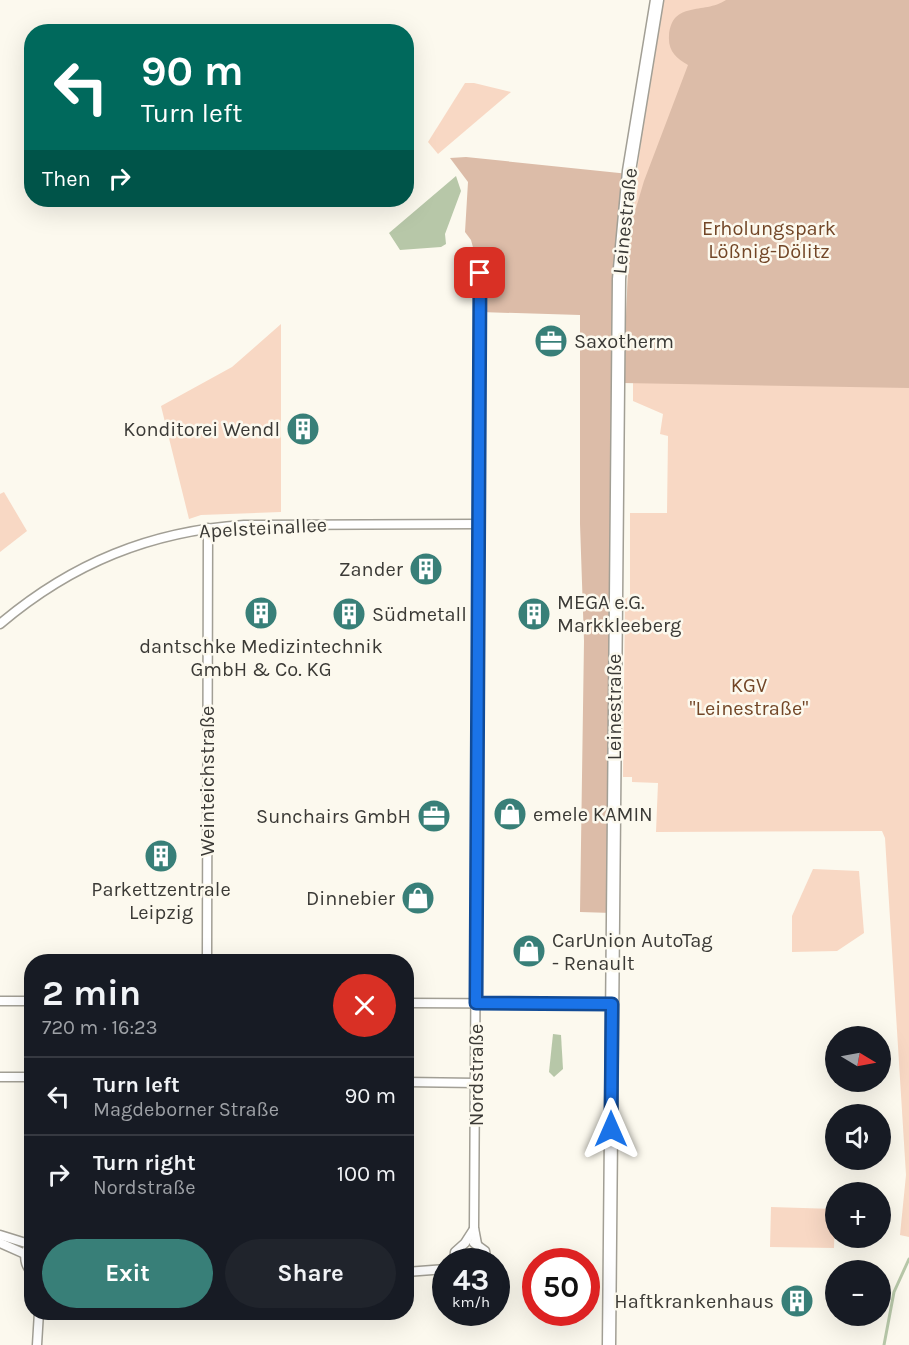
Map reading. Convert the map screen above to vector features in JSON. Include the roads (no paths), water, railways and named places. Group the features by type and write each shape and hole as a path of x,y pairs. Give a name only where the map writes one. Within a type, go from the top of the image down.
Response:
{"main road":[{"name":"Leinestraße","path":"609,1345 619,279 629,171 657,0"}],"street":[{"name":"Nordstraße","path":"480,273 474,1229 477,1244 482,1248"},
{"name":"Apelsteinallee","path":"0,624 54,583 92,563 146,541 208,528 286,524 479,524"},
{"name":"Weinteichstraße","path":"207,954 208,528"},
{"path":"0,1001 24,1001"},
{"path":"414,1003 612,1004"},
{"path":"0,1077 24,1077"},
{"path":"414,1082 476,1083"},
{"path":"457,1248 465,1243 474,1229"},
{"path":"0,1235 24,1241"},
{"path":"0,1243 24,1254"},
{"path":"465,1243 477,1244"},
{"path":"414,1271 432,1270"},
{"path":"37,1345 38,1320"}],"waterway":[{"path":"884,1345 894,1292 909,1259"}],"place":[{"name":"Saxotherm","path":"551,341"},
{"name":"Konditorei Wendl","path":"303,429"},
{"name":"Zander","path":"426,569"},
{"name":"dantschke Medizintechnik GmbH & Co. KG","path":"261,613"},
{"name":"Südmetall","path":"349,614"},
{"name":"MEGA e.G. Markkleeberg","path":"534,614"},
{"name":"emele KAMIN","path":"510,814"},
{"name":"Sunchairs GmbH","path":"434,816"},
{"name":"Parkettzentrale Leipzig","path":"161,856"},
{"name":"Dinnebier","path":"418,898"},
{"name":"CarUnion AutoTag - Renault","path":"529,951"},
{"name":"Haftkrankenhaus","path":"797,1301"}],"park label":[{"name":"Erholungspark Lößnig-Dölitz","path":"769,240"},
{"name":"KGV \"Leinestraße\"","path":"749,696"}]}
